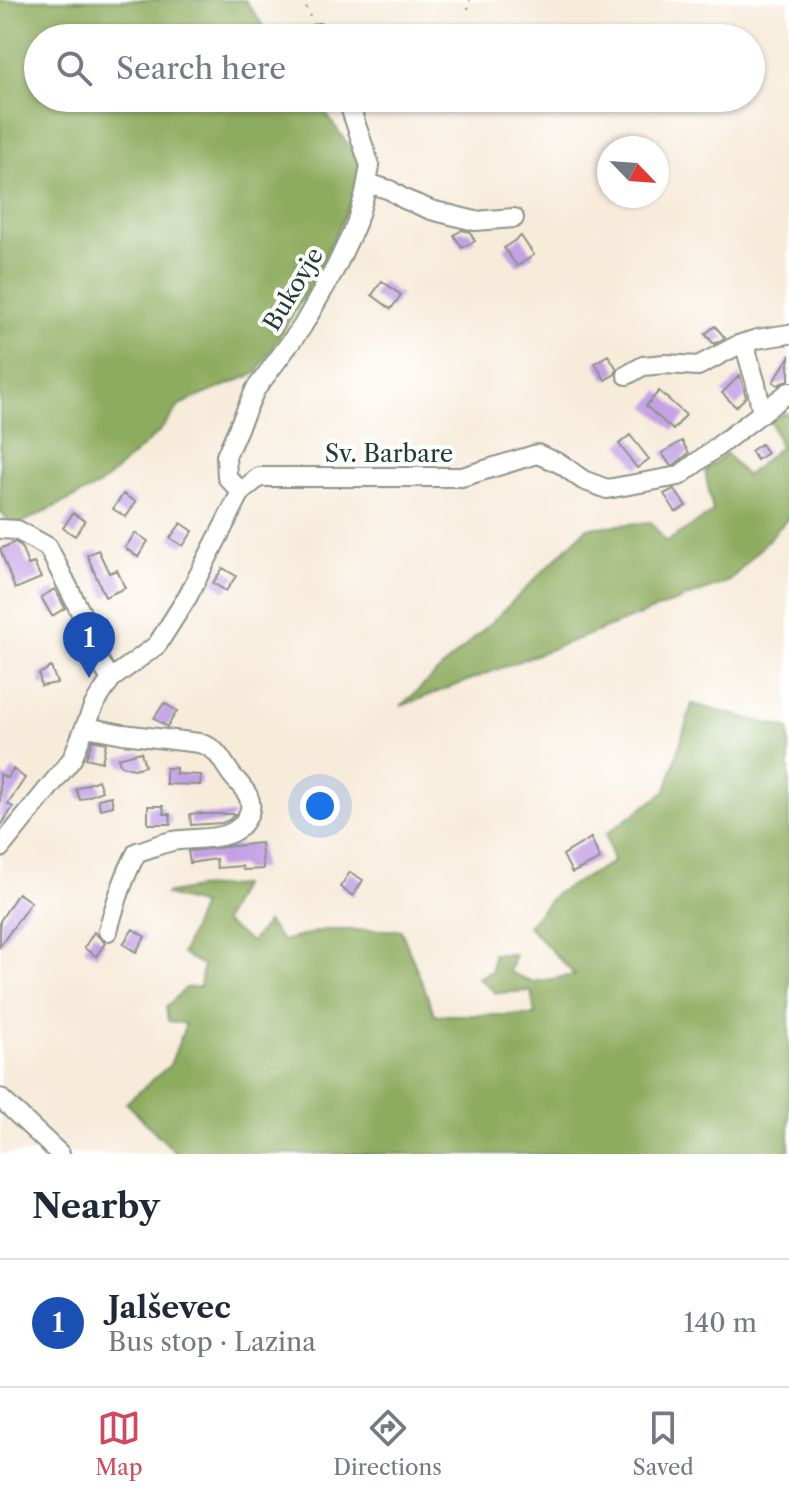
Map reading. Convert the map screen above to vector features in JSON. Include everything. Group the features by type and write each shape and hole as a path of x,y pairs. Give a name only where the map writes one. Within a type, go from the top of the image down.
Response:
{"street":[{"name":"Bukovje","path":"241,492 227,477 226,456 255,390 302,327 356,224 370,166 352,112"},
{"path":"367,183 390,190 431,210 475,221 514,218"},
{"path":"627,375 643,366 698,366 744,343 789,334"},
{"path":"744,343 762,413"},
{"name":"Sv. Barbare","path":"241,492 259,477 462,477 537,454 561,464 583,480 607,489 679,476 789,392"},
{"path":"0,848 72,759 94,705 111,679 157,645 188,596 241,492"},
{"path":"0,529 17,530 48,547 83,617 97,658 111,679"},
{"path":"86,727 210,746 248,793 251,810 243,824 232,833 209,839 173,841 137,852 108,931"},
{"path":"0,1098 60,1154"}],"path":[{"path":"303,0 314,24"},
{"path":"468,9 470,0"}],"green space":[{"path":"0,0 245,0 262,24 24,24 24,112 325,112 366,170 314,280 257,373 181,404 159,432 100,485 13,527 0,511"},
{"path":"787,413 789,517 730,581 401,706 587,528 651,522 666,542 713,512 705,471 726,453 746,476 780,447 770,419"},
{"path":"692,704 789,729 789,1154 177,1154 126,1103 170,1065 186,1024 168,1021 166,1007 186,988 200,987 203,965 182,954 202,905 164,894 241,885 223,922 251,942 267,922 282,941 324,930 401,930 435,1015 535,1015 531,991 496,993 478,978 492,971 493,954 515,954 509,972 533,982 575,975 528,926 555,894 613,862 606,834 666,791"}],"building":[{"path":"462,230 470,232 475,241 462,248 454,235"},
{"path":"521,236 534,255 517,266 504,248"},
{"path":"382,281 401,295 391,309 372,295"},
{"path":"715,326 725,338 714,344 705,334"},
{"path":"608,355 617,369 605,380 595,363"},
{"path":"789,357 789,380 778,385 773,382"},
{"path":"740,375 746,397 736,407 722,393"},
{"path":"659,391 686,415 673,430 646,406"},
{"path":"630,435 649,459 637,468 619,444"},
{"path":"682,441 689,453 670,465 662,453"},
{"path":"761,444 767,453 757,460 751,451"},
{"path":"674,489 686,506 676,512 664,494"},
{"path":"123,494 136,502 126,517 113,509"},
{"path":"73,513 85,521 75,536 63,528"},
{"path":"181,523 193,531 183,546 170,538"},
{"path":"135,533 148,541 138,557 125,548"},
{"path":"15,542 21,546 28,565 34,563 41,578 15,589 0,549"},
{"path":"98,550 109,573 117,570 125,588 105,597 87,555"},
{"path":"223,568 236,576 226,591 213,583"},
{"path":"55,589 65,608 52,616 41,597"},
{"path":"104,619 111,635 103,639 98,623"},
{"path":"51,667 57,683 41,686 39,674"},
{"path":"164,703 177,711 167,727 154,718"},
{"path":"93,740 106,743 102,762 86,758"},
{"path":"141,752 145,766 134,769 121,766 118,758"},
{"path":"166,768 176,768 176,774 201,775 200,785 166,784"},
{"path":"13,769 25,778 8,804 13,807 0,827 0,774 7,778"},
{"path":"98,780 102,791 80,800 76,789"},
{"path":"111,796 113,806 100,809 98,799"},
{"path":"148,806 163,806 164,814 170,814 171,824 148,824"},
{"path":"190,814 235,814 222,823 191,825"},
{"path":"591,838 600,859 572,873 563,855"},
{"path":"261,843 263,869 243,870 242,866 217,868 216,859 190,863 188,851"},
{"path":"350,872 363,880 353,896 340,887"},
{"path":"18,893 31,902 0,946 0,921"},
{"path":"133,929 145,937 136,952 123,944"},
{"path":"94,932 105,943 96,956 84,948"}],"place":[{"name":"Jalševec","path":"89,678"}]}
